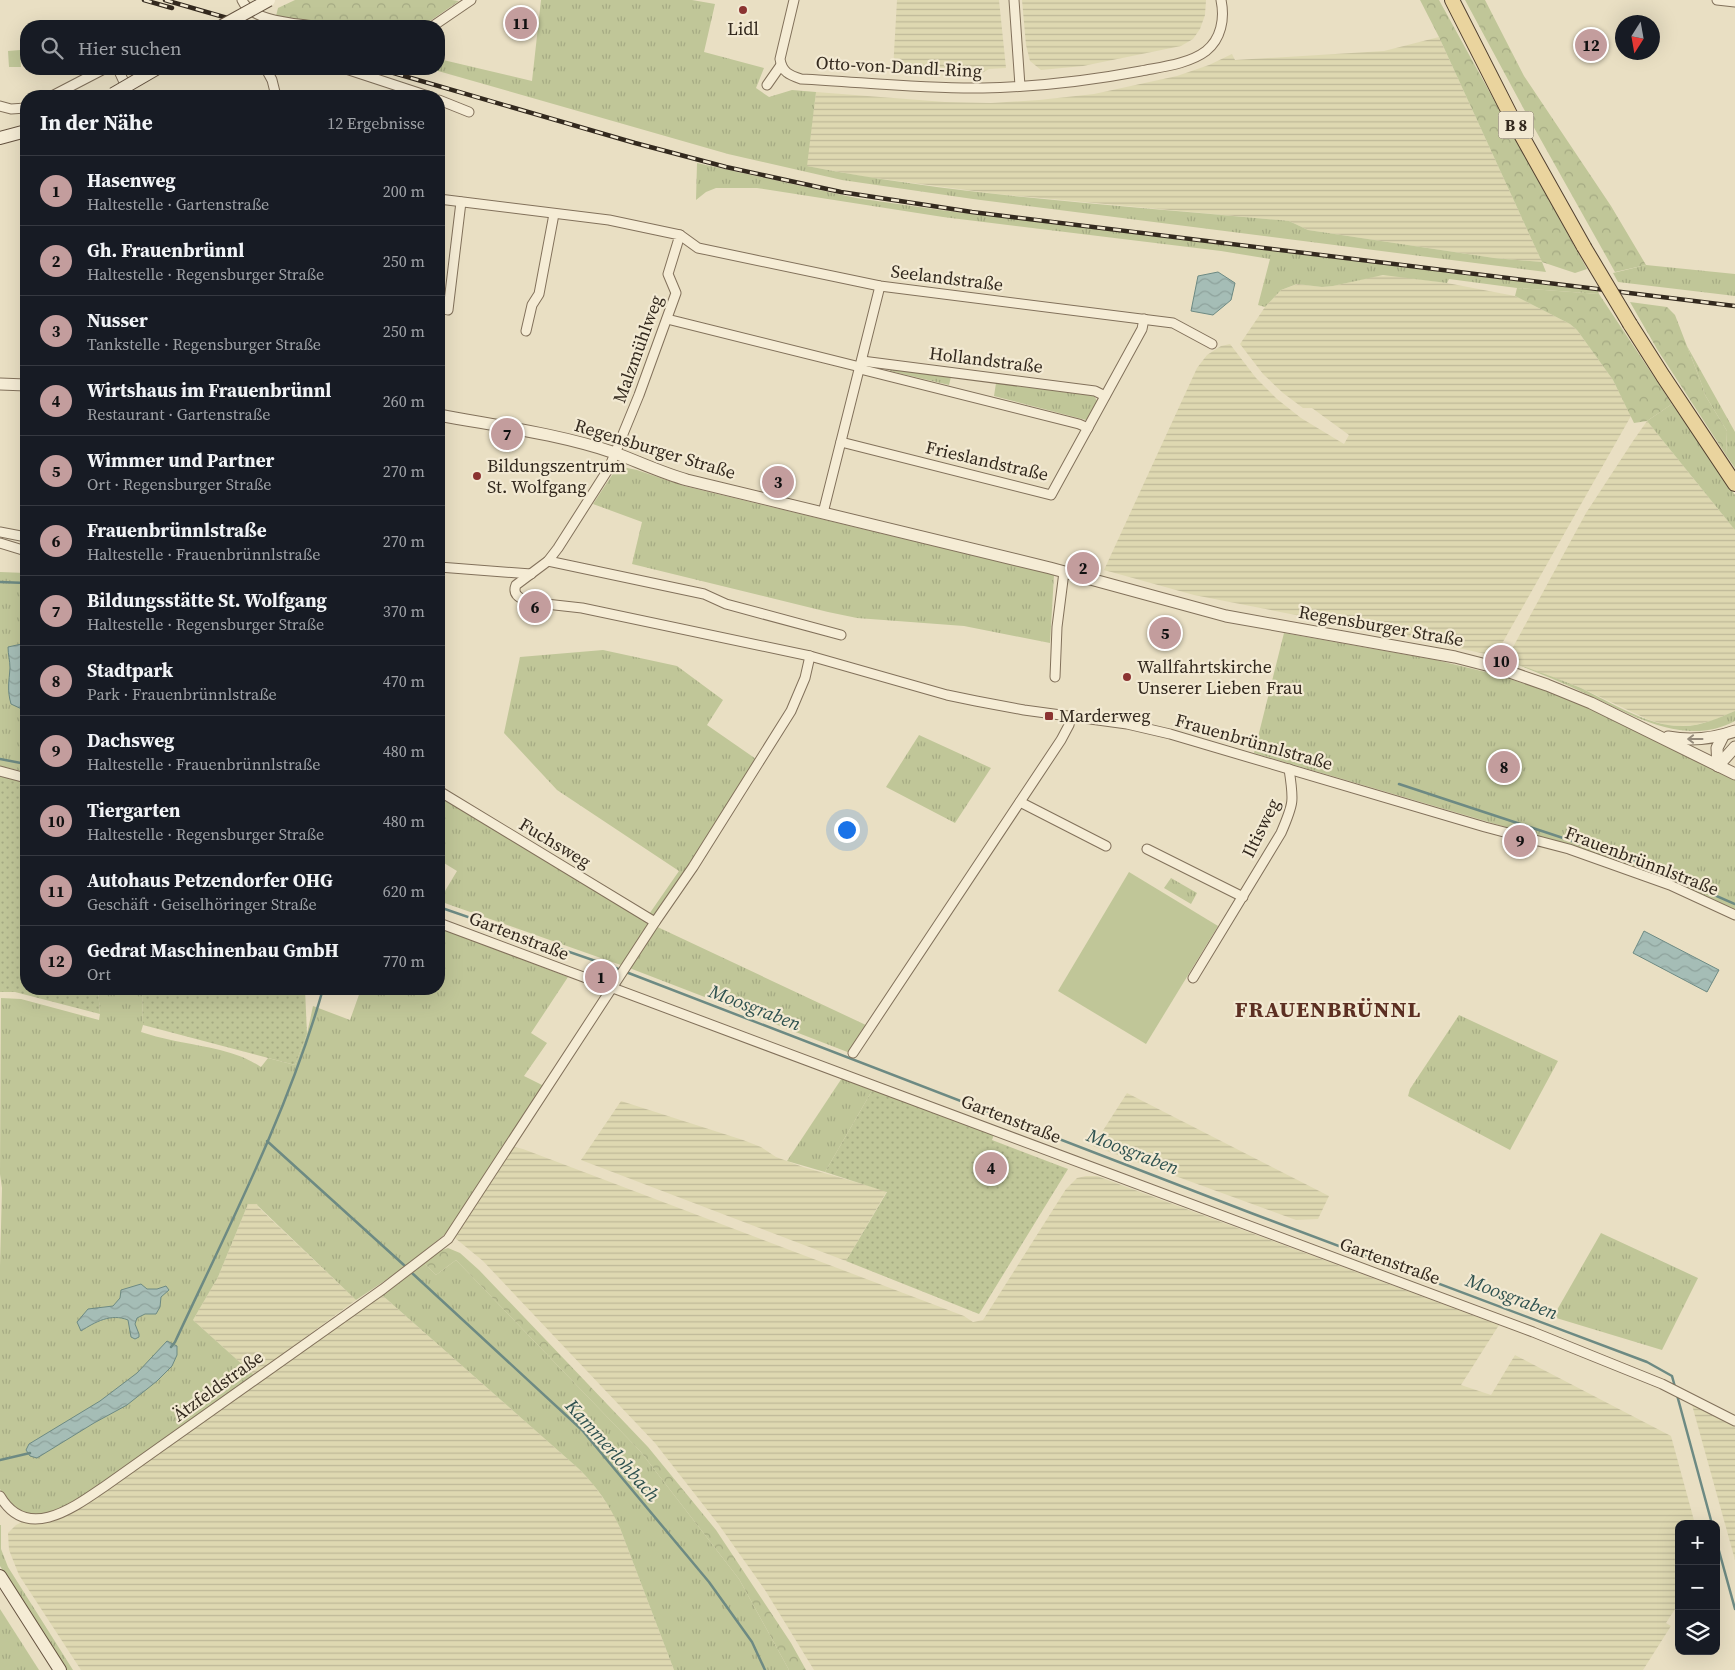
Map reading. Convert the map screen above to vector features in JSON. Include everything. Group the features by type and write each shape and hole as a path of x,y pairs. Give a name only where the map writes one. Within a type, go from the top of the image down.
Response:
{"main road":[{"path":"233,20 269,0"},
{"name":"B 8","path":"1452,0 1514,122 1584,247 1663,376 1735,484"},
{"path":"125,90 147,75"},
{"path":"0,138 20,133"},
{"path":"0,1576 60,1670"}],"street":[{"path":"242,0 246,8 255,14 281,20"},
{"path":"442,20 471,0"},
{"path":"766,85 781,65 781,52 794,0"},
{"path":"1014,0 1020,86"},
{"name":"Otto-von-Dandl-Ring","path":"781,65 784,71 791,76 801,79 950,88 1044,85 1106,78 1191,59 1205,52 1214,43 1219,33 1223,19 1221,0"},
{"path":"1717,0 1735,2"},
{"path":"64,90 92,75"},
{"path":"119,90 124,82 121,75"},
{"path":"269,75 274,90"},
{"path":"364,75 410,90"},
{"path":"445,102 469,112"},
{"path":"0,106 11,109 20,108"},
{"path":"445,200 609,220 680,235"},
{"path":"445,309 448,310 461,202"},
{"path":"526,331 532,305 539,294 554,214"},
{"name":"Seelandstraße","path":"680,235 698,248 880,286 1173,323 1212,344"},
{"name":"Malzmühlweg","path":"615,454 676,294 668,274 680,235"},
{"path":"823,513 880,286"},
{"name":"Hollandstraße","path":"667,319 860,366 1069,421 1088,428"},
{"name":"Frieslandstraße","path":"841,442 1051,495 1142,329 1144,319"},
{"name":"Hollandstraße","path":"860,366 1095,391 1105,396"},
{"path":"0,384 20,385"},
{"name":"Regensburger Straße","path":"445,416 548,436 615,454 654,470 687,480 1064,572 1226,616 1455,657 1498,668 1571,694 1735,774"},
{"name":"Frauenbrünnlstraße","path":"615,454 609,468 558,548 548,561 516,585 514,590 516,595 528,602 582,608 810,656 948,695 1071,717 1127,724 1170,734 1485,827 1568,849 1670,885 1735,916"},
{"path":"0,532 20,536"},
{"path":"0,542 20,548"},
{"path":"548,561 704,594 726,604 841,635"},
{"path":"445,567 531,574"},
{"path":"1055,677 1056,627 1064,572"},
{"name":"Ätzfeldstraße","path":"0,1496 13,1512 23,1517 34,1519 44,1519 72,1508 383,1289 448,1239 613,989 626,966 693,867 791,711 805,678 810,656"},
{"path":"853,1053 1061,740 1071,717"},
{"path":"1654,734 1688,739 1704,739 1723,736 1735,731"},
{"path":"1718,766 1716,753 1723,736"},
{"path":"1718,766 1735,747"},
{"name":"Iltisweg","path":"1193,978 1277,840 1291,809 1293,794 1289,770"},
{"path":"0,771 20,776"},
{"name":"Fuchsweg","path":"445,794 655,922"},
{"path":"1020,802 1106,846"},
{"path":"1147,849 1243,897"},
{"name":"Gartenstraße","path":"445,925 1533,1332 1671,1388 1735,1421"}],"shaded area":[{"path":"897,0 999,0 1006,68 989,69 982,73 957,74 893,70"},
{"path":"1022,0 1206,0 1205,15 1200,29 1193,39 1181,46 1083,66 1041,70 1030,61 1026,45"},
{"path":"1439,37 1542,262 1494,258 1308,230 1289,221 997,194 867,177 806,166 816,92 945,102 991,103 1039,100 1094,94 1177,76 1209,65 1232,54 1235,60 1384,51"},
{"path":"1390,275 1447,283 1515,296 1570,324 1577,330 1613,380 1631,416 1495,656 1194,595 1104,570 1197,368 1207,355 1221,346 1230,344 1256,378 1277,399 1301,418 1344,444 1349,435 1312,408 1303,408 1283,393 1263,374 1240,344 1265,307 1281,290 1298,284 1322,287 1333,286 1376,276"},
{"path":"1647,421 1735,530 1735,711 1714,720 1695,725 1666,725 1647,719 1579,687 1506,660 1586,513"},
{"path":"1127,1093 1329,1196 1318,1219 1296,1220 1093,1146"},
{"path":"621,1101 743,1140 761,1147 776,1157 803,1167 887,1191 846,1261 581,1160"},
{"path":"514,1147 964,1316 973,1322 983,1320 1066,1189 1077,1178 1097,1176 1499,1325 1461,1385 1491,1395 1515,1355 1671,1436 1694,1520 1675,1520 1675,1609 1666,1623 1671,1626 1643,1670 814,1670 765,1590 719,1525 655,1443 483,1261 455,1238"},
{"path":"248,1204 258,1204 258,1207 356,1300 254,1375 193,1320 218,1277"},
{"path":"382,1295 579,1469 593,1484 612,1511 620,1528 674,1670 81,1670 19,1575 9,1550 8,1533 22,1522 32,1524 57,1519 109,1487"},
{"path":"1692,1405 1735,1427 1735,1560"}],"green space":[{"path":"295,0 459,1 431,20 301,20 276,16 278,8"},
{"path":"541,0 692,0 715,4 704,52 764,68 756,88 769,97 792,90 816,92 807,166 927,186 1047,200 1289,221 1308,230 1494,258 1542,262 1546,272 973,199 842,180 728,154 445,73 445,60 532,81"},
{"path":"1420,0 1439,0 1587,269 1575,273 1542,262 1439,37"},
{"path":"1465,0 1485,0 1524,76 1611,206 1646,265 1615,272"},
{"path":"20,50 20,67 9,67 8,51"},
{"path":"697,163 856,198 1598,291 1599,294 1517,288 1449,279 1447,283 1383,275 1333,286 1322,287 1297,284 1281,290 1265,307 1258,305 1270,259 1221,251 943,217 757,188 716,188 706,192 696,200"},
{"path":"1646,265 1735,274 1735,296 1618,282 1613,273"},
{"path":"1517,288 1599,294 1672,404 1647,421 1634,423 1613,380 1577,330 1570,324 1515,296"},
{"path":"1630,302 1667,307 1675,315 1705,395 1727,431 1726,455 1657,349"},
{"path":"1687,346 1735,432 1735,468 1726,455 1727,431 1705,395"},
{"path":"890,369 951,377 949,385 890,371"},
{"path":"996,383 1094,396 1098,402 1090,418 1086,420 994,396"},
{"path":"1672,404 1735,495 1735,530 1647,421"},
{"path":"618,466 637,470 684,486 1054,575 1050,643 964,626 857,618 632,564 642,522 593,504"},
{"path":"0,572 20,573 20,771 0,766"},
{"path":"1284,633 1436,660 1498,675 1547,691 1588,708 1735,780 1735,910 1670,882 1570,846 1254,753"},
{"path":"603,650 677,666 723,700 707,725 756,759 694,857 649,923 868,1026 850,1053 632,969 445,903 445,891 457,871 445,864 445,798 645,920 679,871 557,790 504,733 520,657"},
{"path":"1506,660 1581,688 1642,718 1655,722 1680,726 1695,725 1709,722 1735,711 1735,721 1715,729 1695,731 1675,729 1656,724"},
{"path":"919,735 991,768 955,823 886,787"},
{"path":"0,775 20,780 20,993 0,992"},
{"path":"1129,872 1218,926 1146,1044 1058,991"},
{"path":"1171,878 1197,893 1191,904 1164,888"},
{"path":"445,930 568,977 531,1033 547,1043 524,1076 544,1086 449,1231 401,1270 356,1300 257,1204 248,1204 218,1277 193,1320 254,1375 108,1480 65,1507 53,1513 43,1515 29,1514 18,1509 8,1501 0,1489 1,998 21,999 99,1020 98,995 142,995 143,1025 141,1032 229,1052 261,1067 268,1058 295,1065 307,1034 313,1006 350,1020 359,995 445,995"},
{"path":"27,995 98,995 100,1014"},
{"path":"142,995 305,995 307,1034 295,1065 143,1025"},
{"path":"1459,1015 1558,1061 1510,1150 1408,1096 1410,1089"},
{"path":"842,1078 873,1089 825,1172 787,1161"},
{"path":"873,1089 994,1134 992,1140 1068,1169 979,1314 846,1261 887,1192 825,1172"},
{"path":"1601,1233 1698,1278 1662,1350 1553,1317"},
{"path":"448,1248 460,1253 479,1270 648,1447 716,1530 791,1643 806,1670 789,1670 739,1579 640,1451 456,1260 436,1275 424,1263 439,1251"},
{"path":"456,1260 640,1451 739,1579 789,1670 674,1670 620,1528 597,1490 579,1469 382,1295 424,1263 436,1275"},
{"path":"0,1525 1,1549 8,1567 73,1670 67,1670 0,1566"},
{"path":"0,1609 39,1670 0,1670"}],"water":[{"path":"1218,272 1235,283 1231,300 1213,315 1191,311 1198,276"},
{"path":"20,644 20,708 11,704 10,699 8,647"},
{"path":"1644,931 1719,970 1707,992 1633,953"},
{"path":"141,1284 147,1289 157,1289 166,1286 169,1290 161,1297 160,1307 156,1314 145,1314 137,1318 135,1324 139,1337 135,1339 131,1337 128,1320 122,1318 109,1318 92,1324 81,1331 77,1322 88,1309 113,1306 120,1298 121,1290"},
{"path":"167,1341 177,1346 177,1355 172,1366 157,1381 127,1405 37,1458 30,1456 26,1450 29,1444 100,1401 137,1373"}],"waterway":[{"path":"0,582 20,583"},
{"name":"Moosgraben","path":"0,759 20,763"},
{"path":"1399,784 1648,866 1735,904"},
{"name":"Moosgraben","path":"445,909 613,967 1251,1213 1647,1362 1672,1376 1675,1387"},
{"path":"171,1347 236,1212 275,1124 293,1080 321,995"},
{"name":"Kammerlohbach","path":"267,1141 405,1266"},
{"name":"Kammerlohbach","path":"412,1273 582,1430 709,1582 752,1642 765,1670"},
{"name":"Moosgraben","path":"1677,1395 1711,1520"},
{"path":"0,1460 30,1453"},
{"name":"Moosgraben","path":"1720,1555 1735,1609"}],"railway":[{"path":"144,0 172,8"},
{"path":"165,0 234,20"},
{"path":"401,75 635,143 726,167 841,192 972,212 1735,306"}],"place":[{"name":"Lidl","path":"743,10"},
{"name":"Autohaus Petzendorfer OHG","path":"521,23"},
{"name":"Gedrat Maschinenbau GmbH","path":"1591,45"},
{"name":"Bildungsstätte St. Wolfgang","path":"507,434"},
{"name":"Bildungszentrum St. Wolfgang","path":"477,476"},
{"name":"Nusser","path":"778,482"},
{"name":"Gh. Frauenbrünnl","path":"1083,568"},
{"name":"Frauenbrünnlstraße","path":"535,607"},
{"name":"Wimmer und Partner","path":"1165,633"},
{"name":"Tiergarten","path":"1501,661"},
{"name":"Wallfahrtskirche Unserer Lieben Frau","path":"1127,677"},
{"name":"Marderweg","path":"1049,716"},
{"name":"Stadtpark","path":"1504,767"},
{"name":"Dachsweg","path":"1520,841"},
{"name":"Hasenweg","path":"601,977"},
{"name":"Wirtshaus im Frauenbrünnl","path":"991,1168"}],"district":[{"name":"FRAUENBRÜNNL","path":"1328,1009"}]}
